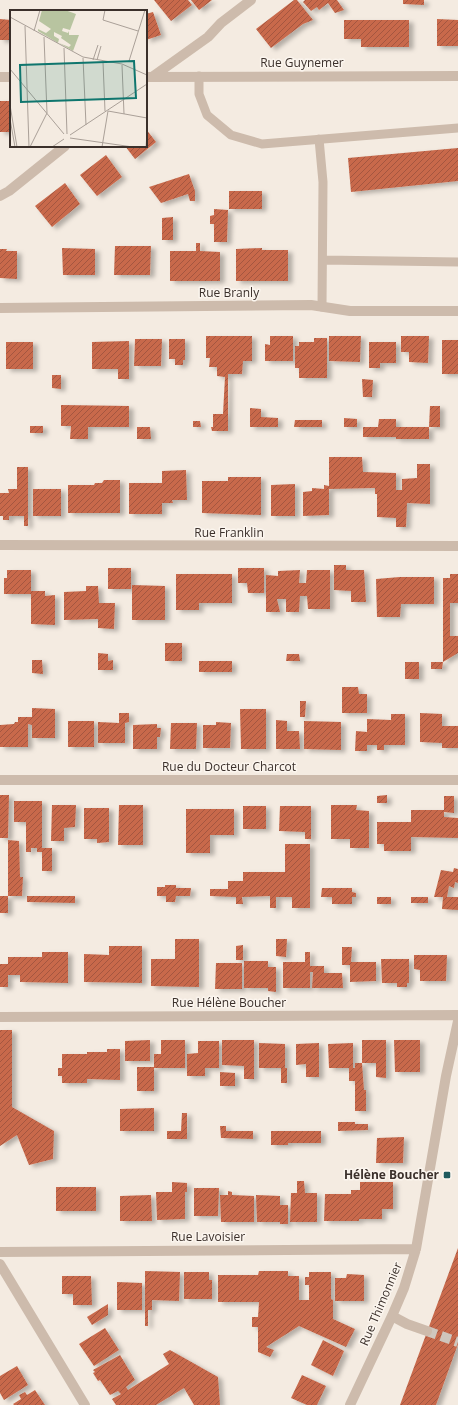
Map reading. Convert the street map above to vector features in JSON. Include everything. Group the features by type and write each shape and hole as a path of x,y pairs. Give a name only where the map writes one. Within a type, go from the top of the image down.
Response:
{"street":[{"path":"148,78 208,37 221,23 251,0"},
{"name":"Rue Guynemer","path":"148,78 199,76 458,76"},
{"path":"0,196 9,191 65,147"},
{"name":"Rue Branly","path":"0,308 303,306 350,311 458,311"},
{"name":"Rue Franklin","path":"0,545 458,546"},
{"name":"Rue du Docteur Charcot","path":"0,780 458,780"},
{"name":"Rue Hélène Boucher","path":"0,1017 458,1015"},
{"name":"Rue Thimonnier","path":"350,1405 404,1288 416,1249 446,1076 458,1021"},
{"name":"Rue Lavoisier","path":"0,1252 416,1249"},
{"path":"0,1264 85,1405"},
{"path":"392,1316 407,1324 427,1331"}],"lane":[{"path":"199,76 199,94 208,115 231,135 262,144 458,128"},
{"path":"319,139 323,182 322,307"},
{"path":"323,260 458,262"}],"building":[{"path":"154,0 188,0 192,5 171,21"},
{"path":"191,0 212,0 199,10"},
{"path":"294,0 297,0 313,20 303,24 271,48 256,29"},
{"path":"305,0 337,0 344,10 335,13 328,3 319,10 317,7 311,11 303,2"},
{"path":"403,0 424,0 424,5 403,4"},
{"path":"153,12 161,35 147,40 147,14"},
{"path":"0,19 10,20 10,40 0,40"},
{"path":"437,19 458,20 458,46 437,46"},
{"path":"344,20 409,20 409,47 361,47 361,39 344,39"},
{"path":"0,101 10,101 10,132 0,132"},
{"path":"147,130 156,142 135,159 126,147 147,147"},
{"path":"458,148 458,181 351,192 348,158"},
{"path":"106,155 122,177 97,196 80,175"},
{"path":"189,174 195,191 195,201 190,201 188,194 161,203 149,187"},
{"path":"65,183 80,204 52,227 35,206"},
{"path":"229,191 262,191 262,209 229,209"},
{"path":"214,209 228,210 227,242 214,242 214,224 210,224 210,216 214,215"},
{"path":"173,217 173,240 162,240 162,218"},
{"path":"196,243 200,243 200,251 220,252 220,281 170,281 170,251 196,251"},
{"path":"115,246 151,246 150,275 114,275"},
{"path":"62,248 95,249 95,275 63,275"},
{"path":"262,248 262,250 288,250 288,281 236,281 236,249"},
{"path":"0,249 7,249 6,251 17,251 17,279 0,278"},
{"path":"206,336 252,336 252,361 243,361 242,374 228,374 228,431 212,431 211,427 213,427 213,414 223,414 225,377 217,376 217,367 209,367 210,358 206,358"},
{"path":"270,336 293,336 293,361 265,361 265,344 270,345"},
{"path":"329,336 361,336 360,362 329,361"},
{"path":"401,336 429,336 428,363 409,362 409,352 401,352"},
{"path":"314,338 327,338 327,378 299,378 299,368 295,368 295,346 299,346 299,342 314,342"},
{"path":"135,339 162,339 161,366 134,366"},
{"path":"169,339 185,339 185,360 183,360 183,365 175,365 175,359 169,359"},
{"path":"442,340 458,340 458,374 442,374"},
{"path":"129,341 129,379 118,379 118,369 92,369 92,342"},
{"path":"6,342 33,342 33,369 6,369"},
{"path":"369,342 396,342 396,363 380,363 380,368 369,368"},
{"path":"52,375 61,375 61,389 52,388"},
{"path":"362,379 373,380 372,397 363,397"},
{"path":"61,405 129,406 129,427 88,427 88,439 70,439 71,426 61,426"},
{"path":"430,406 440,406 440,427 429,427"},
{"path":"250,408 261,409 261,417 278,418 278,427 250,427"},
{"path":"344,418 357,419 357,427 344,427"},
{"path":"379,419 396,419 396,427 429,427 429,439 363,437 363,427 378,427"},
{"path":"295,420 322,420 322,427 294,427"},
{"path":"193,421 200,421 201,427 193,427"},
{"path":"30,426 43,426 43,433 30,433"},
{"path":"137,427 150,427 151,439 137,439"},
{"path":"329,457 362,457 363,472 396,473 396,490 402,490 402,479 417,478 417,464 430,464 430,504 407,503 406,527 396,527 396,518 377,517 377,494 375,494 375,488 329,489 329,515 303,516 303,492 312,491 312,488 324,489 324,485 329,486"},
{"path":"17,467 28,467 28,526 24,526 24,516 9,516 9,520 3,520 3,516 0,516 0,493 9,493 8,489 17,489"},
{"path":"186,470 187,500 172,500 173,503 162,503 162,514 129,514 129,483 162,483 162,471"},
{"path":"228,477 261,477 261,515 202,513 202,481 228,481"},
{"path":"104,480 120,480 120,513 68,513 68,485 94,485 95,483 102,483"},
{"path":"295,484 295,516 271,516 271,485"},
{"path":"33,489 61,489 61,516 33,516"},
{"path":"334,565 346,565 346,570 364,570 366,602 351,602 351,591 334,590"},
{"path":"108,568 131,568 131,589 108,589"},
{"path":"238,568 264,568 264,593 248,593 247,583 238,583"},
{"path":"7,570 31,570 31,591 45,591 45,596 55,595 55,625 31,624 31,594 4,594 4,578 7,578"},
{"path":"300,570 299,583 306,583 307,570 330,570 330,609 308,609 307,596 300,596 299,612 286,612 286,599 277,599 280,612 266,612 266,575 278,576 278,571"},
{"path":"176,574 232,574 232,603 199,603 199,610 176,610"},
{"path":"450,574 458,574 458,603 450,603 450,636 458,636 458,653 443,662 443,578 450,578"},
{"path":"434,577 434,604 401,604 400,617 377,617 376,579"},
{"path":"132,585 165,586 165,620 132,620"},
{"path":"86,586 98,586 99,603 115,603 114,629 98,628 98,619 64,620 64,592 86,591"},
{"path":"165,643 182,643 182,661 165,661"},
{"path":"98,653 108,654 108,661 113,660 113,670 98,670"},
{"path":"287,654 299,654 300,661 286,661"},
{"path":"32,660 42,660 43,674 32,673"},
{"path":"199,661 232,661 232,672 199,672"},
{"path":"405,662 419,662 419,679 405,679"},
{"path":"431,662 443,662 442,669 431,669"},
{"path":"342,687 358,687 359,694 367,694 367,713 342,713"},
{"path":"300,701 306,701 305,717 300,717"},
{"path":"32,708 55,709 55,738 32,738 32,725 28,724 28,747 0,747 0,725 14,724 15,722 18,722 18,717 32,717"},
{"path":"240,709 266,709 266,749 241,749"},
{"path":"119,713 129,713 129,722 125,723 125,743 98,743 98,722 119,723"},
{"path":"420,713 442,714 442,726 458,726 458,748 442,748 442,743 420,742"},
{"path":"391,714 405,714 405,745 384,745 384,750 377,750 377,745 367,745 367,751 355,751 356,731 367,732 367,719 391,720"},
{"path":"276,720 287,721 287,731 299,731 300,749 276,749"},
{"path":"68,721 94,721 94,747 68,747"},
{"path":"304,721 341,722 341,750 304,749"},
{"path":"216,722 231,723 230,748 203,748 203,725 216,725"},
{"path":"171,723 197,723 196,749 170,749"},
{"path":"157,724 157,728 161,728 160,737 157,737 157,749 133,749 133,725"},
{"path":"0,795 9,795 8,838 0,838"},
{"path":"387,795 387,803 377,803 377,796"},
{"path":"444,796 454,796 454,813 444,812 444,817 458,818 458,838 411,837 411,851 384,851 384,844 377,844 377,822 411,822 411,810 444,810"},
{"path":"14,801 42,801 42,848 52,848 52,871 42,871 42,852 37,852 37,848 31,848 31,852 26,852 26,822 14,822"},
{"path":"52,805 76,805 75,827 64,828 64,841 51,841"},
{"path":"119,805 143,805 143,845 118,845"},
{"path":"331,805 357,805 356,810 369,811 369,848 350,848 350,839 331,839"},
{"path":"243,806 266,806 266,829 243,829"},
{"path":"280,806 311,806 311,839 305,839 305,832 279,831"},
{"path":"84,808 109,808 109,842 97,843 97,839 84,839"},
{"path":"186,809 234,809 234,835 210,835 210,853 186,853"},
{"path":"8,840 19,841 20,877 23,877 22,896 8,896"},
{"path":"285,844 310,844 310,908 292,908 292,897 276,897 276,908 270,908 270,896 242,897 243,904 236,904 236,897 210,896 210,889 228,889 228,881 243,881 243,872 285,872"},
{"path":"454,868 458,869 458,883 455,882 454,888 449,886 447,897 458,897 458,910 442,909 443,897 434,897 441,870 453,872"},
{"path":"165,885 176,885 176,888 191,888 190,896 176,896 175,902 166,902 166,896 157,896 157,887 165,887"},
{"path":"322,888 352,888 352,892 356,893 356,897 352,897 352,904 332,904 332,897 321,897"},
{"path":"0,896 8,896 8,913 0,913"},
{"path":"27,896 75,896 75,903 27,902"},
{"path":"377,897 391,897 391,904 377,904"},
{"path":"411,897 428,897 428,903 411,903"},
{"path":"175,939 199,939 199,987 151,986 151,959 175,959"},
{"path":"276,939 287,939 286,957 276,956"},
{"path":"243,945 243,960 236,960 236,946"},
{"path":"109,946 142,946 142,983 84,982 84,954 109,955"},
{"path":"342,947 352,947 351,962 376,962 376,981 350,982 350,965 342,965"},
{"path":"42,952 68,952 68,983 20,982 20,975 8,975 8,987 0,987 0,964 8,964 8,957 42,957"},
{"path":"305,952 310,952 310,966 324,966 324,973 342,973 343,988 312,988 313,972 310,972 310,988 283,988 283,962 305,962"},
{"path":"414,955 447,955 446,981 420,981 420,970 414,969"},
{"path":"381,959 409,959 409,983 407,983 407,987 397,987 397,983 382,983"},
{"path":"244,961 268,961 268,967 276,967 276,992 268,991 268,988 244,988"},
{"path":"216,963 242,963 242,989 215,989"},
{"path":"0,1030 12,1030 12,1107 54,1131 53,1159 29,1165 17,1135 0,1146"},
{"path":"150,1040 150,1061 125,1061 125,1041"},
{"path":"161,1040 185,1040 185,1068 154,1068 154,1091 137,1091 137,1067 154,1067 154,1054 161,1054"},
{"path":"222,1040 254,1040 254,1079 244,1079 244,1066 222,1065"},
{"path":"362,1040 386,1040 386,1078 376,1077 376,1063 362,1063"},
{"path":"394,1040 420,1040 420,1072 395,1072"},
{"path":"198,1041 219,1041 219,1068 205,1068 205,1076 187,1076 187,1054 198,1053"},
{"path":"259,1043 285,1044 285,1068 287,1068 287,1083 281,1083 281,1068 259,1068"},
{"path":"319,1043 319,1077 306,1077 306,1064 296,1065 296,1044"},
{"path":"353,1043 353,1068 355,1068 355,1063 362,1063 364,1090 366,1090 366,1111 355,1111 355,1081 349,1081 349,1068 329,1068 328,1044"},
{"path":"107,1049 120,1049 120,1080 87,1079 87,1083 62,1083 62,1076 58,1076 58,1068 62,1068 62,1054 107,1052"},
{"path":"220,1072 235,1073 235,1086 220,1086"},
{"path":"154,1108 154,1131 120,1131 120,1109"},
{"path":"182,1113 187,1113 187,1139 167,1139 167,1131 181,1131"},
{"path":"338,1122 368,1124 368,1130 338,1131"},
{"path":"220,1126 226,1126 226,1131 253,1131 253,1139 221,1138"},
{"path":"271,1131 321,1131 321,1143 288,1143 288,1145 271,1145"},
{"path":"404,1137 403,1163 376,1163 377,1138"},
{"path":"297,1181 304,1181 305,1193 317,1193 317,1222 290,1222 291,1193 297,1193"},
{"path":"172,1182 187,1183 187,1192 185,1192 185,1219 157,1220 156,1192 172,1192"},
{"path":"360,1182 393,1182 393,1209 382,1209 382,1219 359,1219 359,1221 324,1221 325,1194 351,1194 351,1190 360,1190"},
{"path":"56,1187 96,1187 96,1211 56,1211"},
{"path":"194,1188 219,1188 218,1216 194,1216"},
{"path":"228,1191 232,1192 232,1195 254,1196 254,1222 221,1222 220,1195 228,1195"},
{"path":"151,1195 152,1221 120,1221 120,1196"},
{"path":"256,1195 280,1196 280,1205 288,1205 288,1224 280,1224 280,1222 257,1222"},
{"path":"458,1248 458,1344 436,1405 400,1405"},
{"path":"145,1271 180,1272 179,1301 152,1300 152,1310 148,1310 148,1326 145,1326"},
{"path":"259,1271 288,1271 288,1276 299,1276 299,1300 309,1300 309,1285 305,1285 305,1277 309,1277 309,1272 331,1272 333,1319 355,1329 346,1347 299,1326 266,1347 274,1350 270,1357 258,1352 258,1327 252,1327 252,1317 258,1317 259,1302 218,1302 218,1275 258,1275"},
{"path":"184,1272 209,1272 209,1280 212,1280 212,1299 184,1299"},
{"path":"347,1274 364,1275 364,1301 335,1301 335,1278 346,1278"},
{"path":"62,1276 91,1276 92,1305 73,1305 73,1294 62,1294"},
{"path":"117,1282 142,1283 142,1310 117,1310"},
{"path":"108,1304 108,1315 92,1325 87,1317"},
{"path":"105,1328 119,1350 94,1366 79,1344"},
{"path":"323,1340 344,1351 333,1376 311,1365"},
{"path":"170,1350 218,1377 220,1405 194,1405 184,1388 156,1405 116,1405 112,1399 121,1394 118,1391 110,1395 100,1380 98,1381 93,1373 95,1372 93,1370 120,1355 135,1380 126,1387 128,1390 169,1364 163,1354"},
{"path":"17,1366 28,1385 4,1400 0,1393 0,1376"},
{"path":"302,1375 326,1386 317,1405 307,1405 291,1398"},
{"path":"35,1390 45,1405 13,1404 21,1399 19,1395 25,1392 27,1395"}],"tunnel":[{"path":"427,1331 458,1342"}],"place":[{"name":"Hélène Boucher","path":"447,1175"}]}
